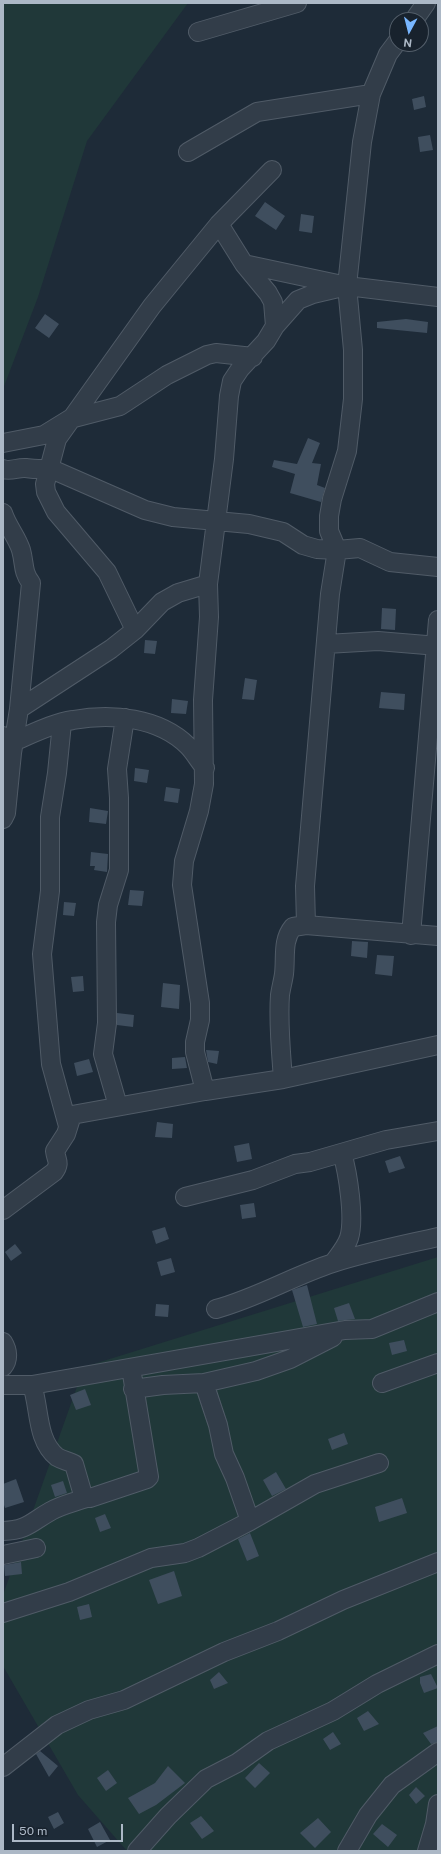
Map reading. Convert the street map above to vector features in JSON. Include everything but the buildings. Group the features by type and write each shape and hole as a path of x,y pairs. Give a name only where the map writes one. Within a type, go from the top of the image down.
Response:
{"street":[{"path":"198,32 297,3"},
{"path":"420,12 426,3"},
{"path":"306,925 305,886 330,594 337,550 330,531 329,516 332,499 347,451 353,399 354,350 347,286 362,142 371,94 390,52"},
{"path":"188,152 257,112 371,94"},
{"path":"135,630 107,572 56,512 50,502 45,484 56,439 152,306 219,224 272,170"},
{"path":"219,224 244,264 268,293 273,302 275,326"},
{"path":"244,264 347,286 438,297"},
{"path":"205,1091 195,1052 195,1042 200,1020 200,1003 182,885 184,861 199,811 204,768 203,700 209,611 208,584 217,521 230,390 232,381 240,369 266,341 275,326 298,300 313,294 347,286"},
{"path":"3,443 44,435 70,419 120,406 167,375 207,355 216,353 252,357"},
{"path":"3,469 14,470 26,468 36,470 48,468 145,510 173,517 249,524 283,532 303,545 317,549 337,550 360,548 390,562 438,567"},
{"path":"3,513 20,547 25,575 31,583 20,709 9,739 12,753 6,813 3,819"},
{"path":"20,709 105,654 135,630 162,602 178,593 208,584"},
{"path":"411,935 437,646 438,620"},
{"path":"326,644 378,641 437,646"},
{"path":"9,739 72,720 103,717 136,719 157,725 175,736 188,746 204,768"},
{"path":"118,1106 103,1054 107,1023 106,922 108,905 120,870 117,768 125,718"},
{"path":"62,723 58,773 50,817 50,891 42,954 51,1064 68,1126"},
{"path":"283,1079 280,995 284,973 285,943 287,934 293,927 306,925 411,935 438,936"},
{"path":"5,1204 54,1172 58,1167 59,1162 55,1151 66,1134 72,1115 91,1113 118,1106 205,1091 283,1079 438,1045"},
{"path":"185,1196 253,1180 295,1164 310,1162 386,1140 438,1131"},
{"path":"334,1262 348,1240 352,1217 347,1169 342,1153"},
{"path":"216,1309 236,1304 297,1276 334,1262 438,1237"},
{"path":"3,1385 32,1385 345,1330 372,1330 438,1302"},
{"path":"133,1389 163,1385 204,1383 256,1371 290,1359 345,1330"},
{"path":"3,1342 8,1354 6,1364 3,1367"},
{"path":"382,1383 438,1363"},
{"path":"3,1531 26,1527 52,1510 86,1498 147,1480 150,1474 145,1457 133,1389 131,1368"},
{"path":"204,1383 218,1425 224,1454 235,1478 250,1521"},
{"path":"32,1385 37,1398 44,1439 51,1452 59,1458 74,1464 83,1495 86,1498"},
{"path":"3,1613 69,1592 151,1558 185,1553 198,1548 250,1521 315,1484 379,1463"},
{"path":"3,1555 36,1548"},
{"path":"3,1767 19,1752 57,1725 89,1710 124,1700 224,1652 278,1631 343,1600 438,1562"},
{"path":"138,1851 168,1816 206,1779 237,1763 268,1741 333,1711 377,1684 438,1654"},
{"path":"347,1851 368,1815 392,1785 438,1752"},
{"path":"427,1851 435,1824 438,1804"}],"green space":[{"path":"3,3 188,3 87,141 38,297 3,389"},
{"path":"438,1257 438,1827 418,1851 127,1851 78,1795 3,1666 3,1595 84,1367"}]}
